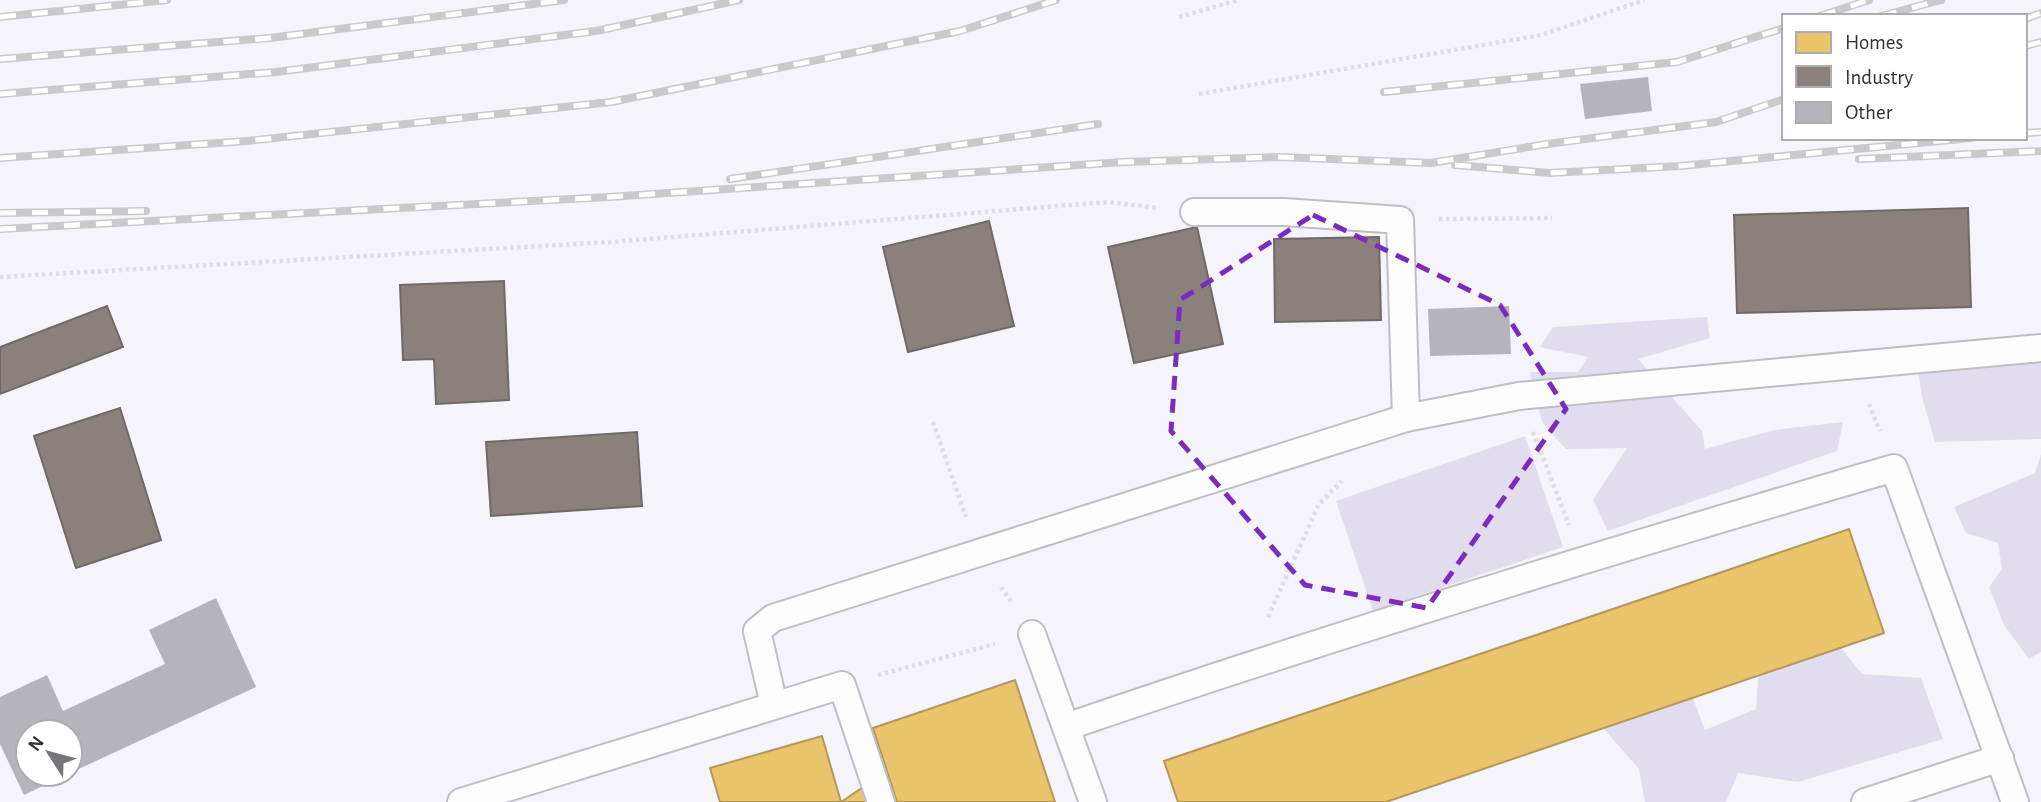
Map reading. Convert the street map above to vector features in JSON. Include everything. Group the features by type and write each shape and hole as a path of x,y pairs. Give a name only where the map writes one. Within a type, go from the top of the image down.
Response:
{"lane":[{"path":"1194,212 1284,212 1400,220 1406,418"},
{"path":"774,705 757,631 772,618 1406,418 1519,396 2041,348"},
{"path":"1066,727 1246,665 1582,559 1894,468 2015,802"},
{"path":"1032,634 1093,802"},
{"path":"461,802 842,685 881,802"},
{"path":"1864,802 2000,758"}],"path":[{"path":"1179,17 1238,0"},
{"path":"1199,94 1541,35 1644,0"},
{"path":"0,278 611,242 1108,202 1194,212"},
{"path":"1400,220 1552,218"},
{"path":"1854,365 1894,468"},
{"path":"1519,396 1582,559"},
{"path":"1246,665 1320,504 1348,475"},
{"path":"842,685 1032,634"}],"highlighted area":[{"path":"1313,215 1500,305 1566,409 1427,608 1305,585 1171,431 1180,300"}],"shaded area":[{"path":"1707,317 1710,338 1638,359 1702,431 1705,449 1774,430 1843,422 1837,451 1608,531 1593,500 1627,448 1566,449 1542,422 1530,372 1578,372 1588,357 1540,347 1553,327"},
{"path":"1915,348 2041,358 2041,439 1935,442 1922,397"},
{"path":"1525,436 1563,547 1373,611 1336,501"},
{"path":"2041,454 2041,652 2029,659 2004,625 1989,587 2002,569 1998,543 1966,533 1954,507 2035,473"},
{"path":"1835,640 1862,674 1921,678 1943,739 1798,782 1738,773 1726,802 1645,802 1639,769 1596,720 1692,696 1705,730 1756,709 1759,664"}],"building: Homes":[{"path":"1849,529 1884,633 1386,802 1178,802 1164,761"},
{"path":"1015,680 1055,802 897,802 873,728"},
{"path":"822,736 841,802 720,802 710,768"},
{"path":"869,783 874,802 841,802"}],"building: Industry":[{"path":"1968,208 1971,307 1737,313 1734,215"},
{"path":"989,221 1014,326 908,352 883,247"},
{"path":"1197,227 1223,344 1134,363 1108,247"},
{"path":"1379,237 1381,320 1275,322 1274,239"},
{"path":"504,281 509,400 436,404 434,359 403,360 400,285"},
{"path":"107,306 123,347 0,394 0,347"},
{"path":"120,408 161,540 76,568 34,436"},
{"path":"637,432 642,506 491,516 486,442"}],"building: Other":[{"path":"1648,77 1652,111 1585,119 1580,84"},
{"path":"1509,306 1511,354 1430,356 1428,309"},
{"path":"216,598 256,687 84,767 84,718 14,718 14,774 0,744 0,697 47,675 63,711 165,664 149,630"},
{"path":"21,788 39,788 24,795"}],"railway":[{"path":"0,17 167,0"},
{"path":"0,59 270,38 564,0"},
{"path":"0,94 276,72 596,31 739,0"},
{"path":"0,158 247,141 611,102 960,31 1056,0"},
{"path":"1826,14 1869,0"},
{"path":"1888,14 1941,0"},
{"path":"2027,18 2041,13"},
{"path":"1384,92 1677,62 1782,29"},
{"path":"2027,46 2041,42"},
{"path":"0,229 609,197 1123,162 1281,157 1431,163 1547,144 1716,122 1782,100"},
{"path":"730,179 1098,124"},
{"path":"2027,133 2041,132"},
{"path":"1455,165 1550,173 1680,166 1950,140"},
{"path":"1859,159 2041,151"},
{"path":"0,213 146,211"}]}
